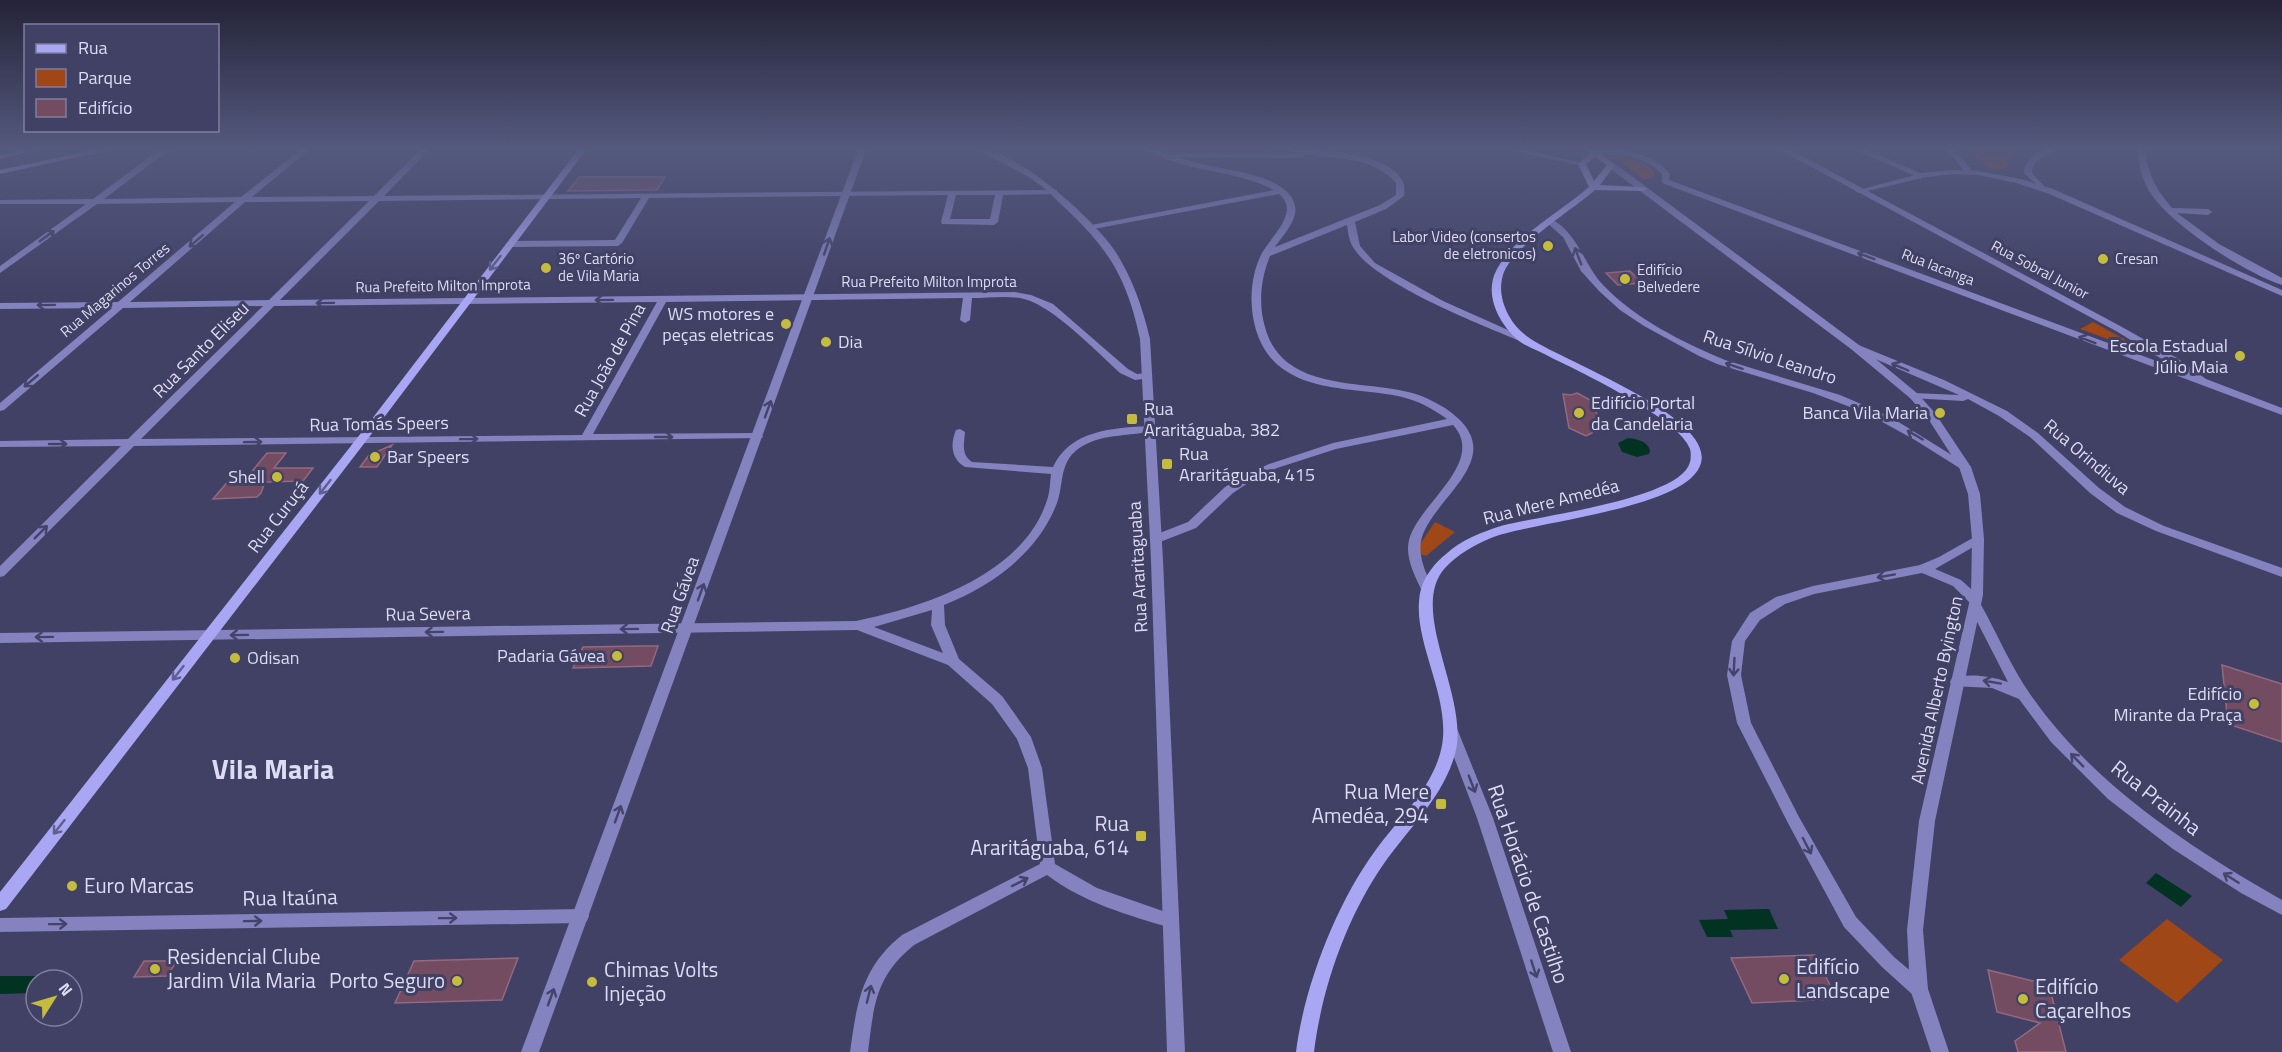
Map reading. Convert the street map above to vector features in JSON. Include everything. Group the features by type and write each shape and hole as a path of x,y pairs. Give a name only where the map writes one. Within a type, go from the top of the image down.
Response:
{"main road":[{"name":"Rua Curuçá","path":"0,904 207,635 361,441 546,199"},
{"name":"Rua Mere Amedéa","path":"1427,589 1439,567 1455,551 1477,540 1519,527 1648,497 1672,488 1685,478 1694,466 1696,451 1692,442 1671,420 1523,339 1505,321 1496,297 1494,282 1500,268 1512,252 1578,199"},
{"path":"1305,1052 1321,980 1344,922 1370,872 1420,806 1437,778 1445,757 1451,730 1431,634 1427,589"}],"street":[{"path":"0,270 97,199"},
{"path":"0,202 364,199"},
{"name":"Rua Santo Eliseu","path":"0,573 377,199"},
{"path":"510,244 618,243 645,199"},
{"name":"Rua Gávea","path":"531,1052 845,199"},
{"path":"950,199 945,222 994,222 998,199"},
{"name":"Rua Araritaguaba","path":"1061,199 1091,228 1112,253 1139,311 1145,339 1156,538 1176,1052"},
{"path":"1091,228 1239,199"},
{"path":"1288,199 1291,208 1258,274 1257,297 1260,327 1266,345 1275,358 1292,370 1326,382 1407,394 1442,410 1461,428 1468,442 1469,452 1466,461 1459,474 1422,521 1414,543 1418,568 1427,589"},
{"path":"1266,254 1350,221 1396,199"},
{"name":"Avenida Alberto Byington","path":"1657,199 1855,347 1914,396 1931,415 1965,467 1974,494 1978,539 1975,603 1927,821 1915,930 1919,989 1940,1052"},
{"name":"Rua Iacanga","path":"1714,199 2202,381"},
{"name":"Rua Sobral Junior","path":"1874,199 2119,329 2173,360 2202,381 2282,412"},
{"path":"2068,199 2282,293"},
{"path":"2160,199 2191,228 2247,264 2282,282"},
{"name":"Rua Magarinos Torres","path":"0,408 243,200"},
{"path":"2169,210 2208,212"},
{"path":"1350,221 1356,246 1372,265 1440,303 1523,339"},
{"name":"Rua Sílvio Leandro","path":"1550,222 1569,236 1582,266 1611,300 1688,347 1741,369 1837,397 1914,434 1965,467"},
{"path":"2233,271 2247,264"},
{"path":"2260,283 2268,275"},
{"name":"Rua Prefeito Milton Improta","path":"0,306 1015,295 1050,306 1124,371 1135,376 1146,376"},
{"path":"965,320 968,296"},
{"name":"Rua João de Pina","path":"586,437 663,299"},
{"name":"Rua Orindiuva","path":"1855,347 1973,399 2026,428 2047,444 2100,496 2132,516 2178,536 2252,560 2282,573"},
{"name":"Rua Orindiuva","path":"1914,396 1973,399"},
{"name":"Rua Sílvio Leandro","path":"1884,418 1931,415"},
{"path":"1156,538 1192,525 1229,490 1273,466 1333,446 1455,421"},
{"path":"856,626 901,616 938,604 976,584 1030,540 1047,514 1054,494 1057,471 1066,453 1090,439 1105,434 1149,429"},
{"path":"960,432 957,453 962,462 969,465 1057,471"},
{"name":"Rua Tomás Speers","path":"0,444 758,436"},
{"path":"1919,989 1864,937 1840,907 1744,723 1735,696 1733,668 1737,648 1747,627 1757,616 1782,600 1822,586 1924,568 1978,539"},
{"path":"1924,568 1957,583 1975,603"},
{"name":"Rua Prainha","path":"1975,603 1995,647 2024,696 2042,721 2075,758 2131,809 2196,856 2282,908"},
{"path":"938,604 938,625 953,662"},
{"path":"856,626 901,640 953,662 997,700 1024,737 1035,768 1048,867 1068,884 1126,907 1171,921"},
{"name":"Rua Severa","path":"0,638 856,626"},
{"name":"Rua Prainha","path":"1957,682 1980,680 2000,683 2024,696"},
{"name":"Rua Horácio de Castilho","path":"1451,730 1485,818 1562,1052"},
{"path":"859,1052 874,978 894,950 908,940 1048,867"},
{"name":"Rua Itaúna","path":"0,925 581,916"}],"green space":[{"path":"2093,322 2155,356 2080,329"},
{"path":"1435,522 1455,532 1426,556 1420,554 1420,544"},
{"path":"2167,919 2223,960 2177,1003 2119,960"}],"shaded area":[{"path":"1628,438 1645,443 1649,448 1649,454 1637,457 1622,452 1618,443"},
{"path":"2156,873 2192,896 2181,907 2146,883"},
{"path":"1769,909 1778,929 1730,930 1733,937 1707,937 1699,920 1728,919 1724,910"},
{"path":"0,976 24,976 24,993 0,994"}],"building":[{"name":"Edifício Belvedere","path":"1630,271 1642,283 1618,285 1606,273"},
{"name":"Edifício Portal da Candelaria","path":"1577,393 1594,402 1600,429 1586,436 1569,428 1563,394"},
{"name":"Bar Speers","path":"392,445 377,467 360,467 369,455"},
{"name":"Shell","path":"267,453 286,453 274,468 313,468 303,481 265,482 257,497 213,499 230,479 249,475"},
{"name":"Padaria Gávea","path":"658,646 651,666 573,668 583,647"},
{"name":"Edifício Mirante da Praça","path":"2222,665 2282,684 2282,742 2228,724"},
{"name":"Edifício Landscape","path":"1815,955 1837,999 1752,1003 1731,958"},
{"name":"Porto Seguro","path":"518,958 502,1000 395,1003 414,961"},
{"name":"Residencial Clube Jardim Vila Maria","path":"144,961 177,961 167,976 134,977"},
{"name":"Edifício Caçarelhos","path":"1988,970 2049,985 2066,1052 2018,1052 2015,1041 2040,1023 1997,1012"}],"place":[{"name":"Labor Video (consertos de eletronicos)","path":"1548,246"},
{"name":"Cresan","path":"2103,259"},
{"name":"36º Cartório de Vila Maria","path":"546,268"},
{"name":"Edifício Belvedere","path":"1625,279"},
{"name":"WS motores e peças eletricas","path":"786,324"},
{"name":"Dia","path":"826,342"},
{"name":"Escola Estadual Júlio Maia","path":"2240,356"},
{"name":"Edifício Portal da Candelaria","path":"1579,413"},
{"name":"Banca Vila Maria","path":"1940,413"},
{"name":"Rua Araritáguaba, 382","path":"1132,419"},
{"name":"Bar Speers","path":"375,457"},
{"name":"Rua Araritáguaba, 415","path":"1167,464"},
{"name":"Shell","path":"277,477"},
{"name":"Padaria Gávea","path":"617,656"},
{"name":"Odisan","path":"235,658"},
{"name":"Edifício Mirante da Praça","path":"2254,704"},
{"name":"Rua Mere Amedéa, 294","path":"1441,804"},
{"name":"Rua Araritáguaba, 614","path":"1141,836"},
{"name":"Euro Marcas","path":"72,886"},
{"name":"Residencial Clube Jardim Vila Maria","path":"155,969"},
{"name":"Edifício Landscape","path":"1784,979"},
{"name":"Porto Seguro","path":"457,981"},
{"name":"Chimas Volts Injeção","path":"592,982"},
{"name":"Edifício Caçarelhos","path":"2023,999"}],"district":[{"name":"Vila Maria","path":"273,769"}]}
